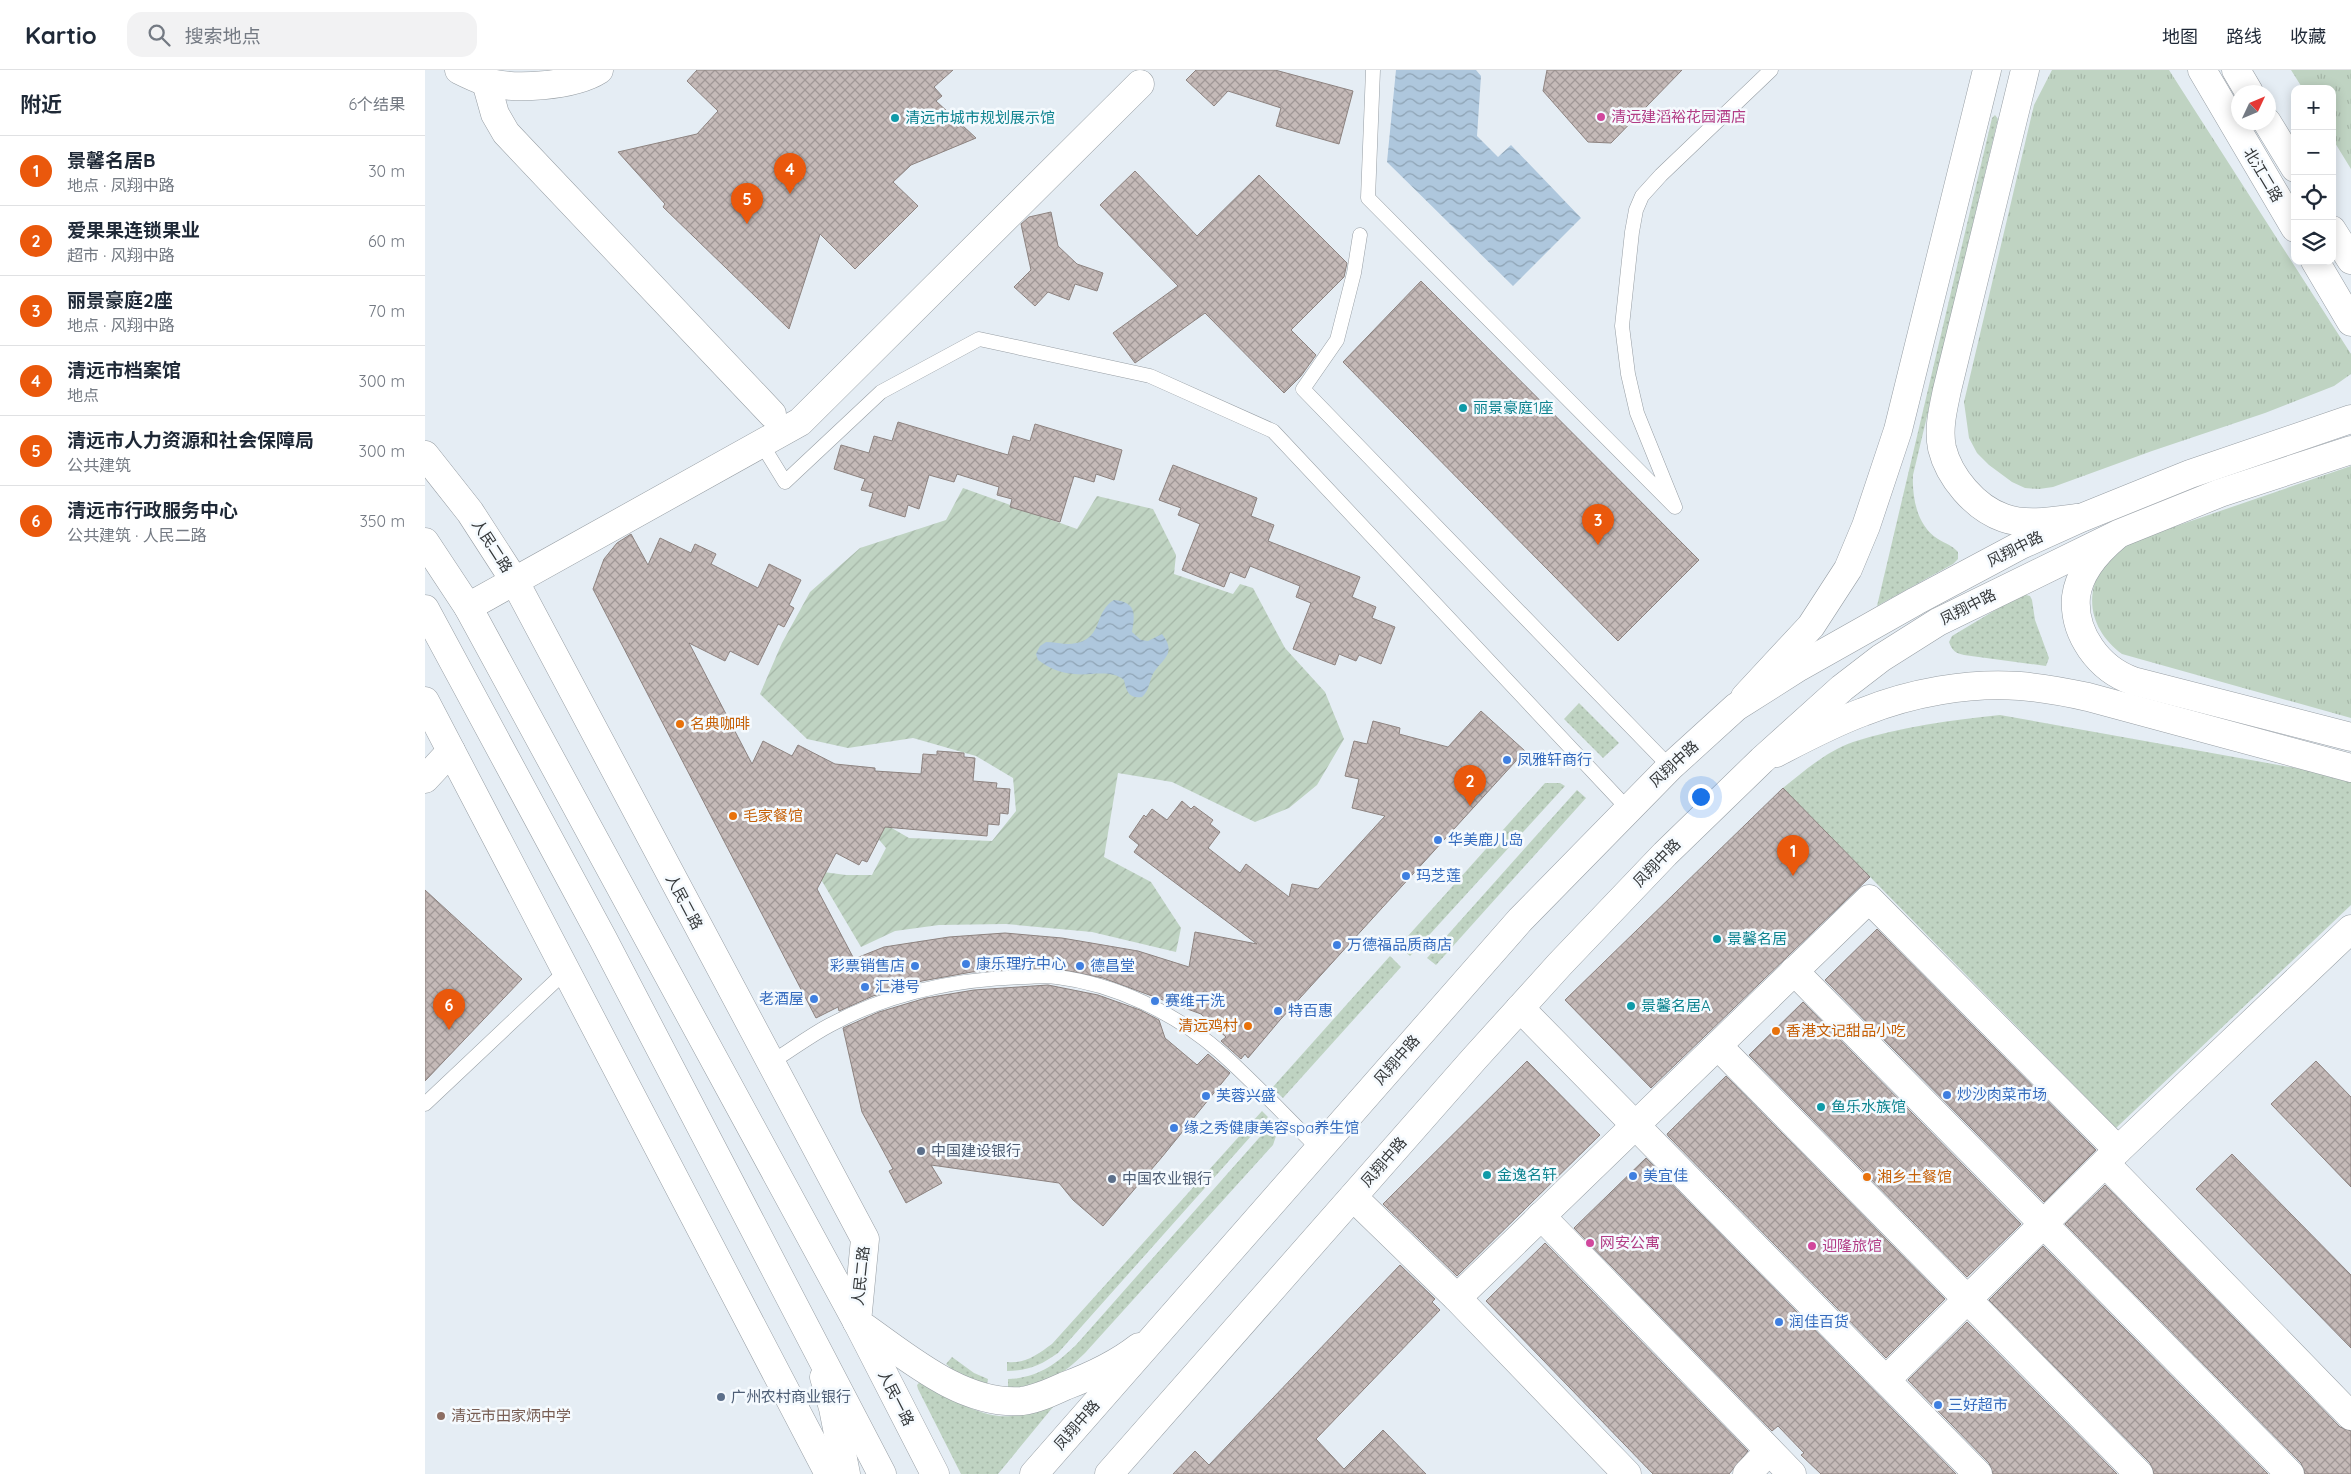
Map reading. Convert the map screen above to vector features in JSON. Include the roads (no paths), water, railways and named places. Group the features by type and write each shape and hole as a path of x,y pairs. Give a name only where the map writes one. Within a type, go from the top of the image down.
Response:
{"main road":[{"path":"459,70 486,82 520,85 555,84 590,76 599,70"},
{"path":"1736,708 1811,626 1848,569 1863,533 1884,478 1898,430 1987,70"},
{"path":"2025,70 1947,390 1942,413 1942,448 1949,467 1959,482 1991,512 2005,518 2020,521 2081,518"},
{"name":"北江二路","path":"2202,70 2291,221"},
{"path":"2236,70 2245,85"},
{"path":"486,82 495,114 506,133 772,414"},
{"path":"468,607 800,422 1140,84"},
{"name":"北江二路","path":"2272,130 2291,161"},
{"path":"2336,236 2351,260"},
{"path":"2317,265 2351,322"},
{"name":"风翔中路","path":"1160,1331 1520,920 1670,767 1736,708 1799,667 2021,545 2081,518 2190,474 2351,419"},
{"name":"凤翔中路","path":"1109,1474 1520,1008 1665,854 1762,760 1842,688 1881,658 1938,622 2118,534 2220,493 2351,450"},
{"name":"人民二路","path":"425,455 470,512 514,580 770,1064 865,1239 857,1322"},
{"path":"2118,534 2091,562 2077,596 2080,625 2084,638 2105,665 2119,676 2133,681 2351,737"},
{"name":"人民二路","path":"425,542 468,607 857,1322"},
{"path":"425,609 603,939 882,1474"},
{"path":"1762,760 1864,711 1903,699 1973,687 2018,686 2088,697 2351,768"},
{"path":"425,701 829,1474"},
{"path":"425,779 451,751"},
{"path":"1457,1298 1869,899 2111,1156 2351,1416"},
{"path":"603,939 620,956 635,961 640,959 646,954 646,949 639,923"},
{"path":"1886,1380 2111,1156 2351,929"},
{"path":"1794,972 2290,1474"},
{"path":"1520,1008 1978,1474"},
{"path":"1718,1046 2139,1474"},
{"path":"1353,1197 1457,1298 1627,1474"},
{"path":"1541,1216 1792,1474"},
{"path":"857,1322 943,1380 973,1395 999,1401 1024,1401 1089,1377 1119,1363 1160,1331"},
{"name":"人民一路","path":"857,1322 935,1474"},
{"name":"凤翔中路","path":"1034,1474 1160,1331"},
{"path":"815,1344 833,1408 846,1474"},
{"path":"1747,1474 1769,1451"}],"lane":[{"path":"1373,70 1368,198 1675,507 1637,413 1627,364 1622,326 1632,232 1642,196 1661,175 1771,70"},
{"path":"1360,235 1354,273 1337,340 1303,389 1670,767"},
{"path":"761,444 785,482 881,392 979,339 1150,376 1273,431 1628,809"},
{"path":"425,1104 566,972"},
{"path":"770,1064 830,1025 906,988 1010,977 1056,976 1146,998 1219,1051 1319,1149"}],"water":[{"path":"1396,70 1476,70 1481,76 1477,136 1498,157 1511,145 1581,218 1513,286 1387,162"},
{"path":"1114,600 1127,603 1131,607 1134,615 1132,632 1141,640 1148,641 1162,634 1168,646 1167,655 1152,675 1147,691 1142,697 1131,695 1127,691 1124,680 1119,677 1107,674 1080,674 1059,671 1038,660 1036,654 1040,646 1046,642 1069,644 1088,638 1093,633 1107,606"}],"place":[{"name":"清远建滔裕花园酒店","path":"1601,117"},
{"name":"清远市城市规划展示馆","path":"895,118"},
{"name":"清远市档案馆","path":"790,194"},
{"name":"清远市人力资源和社会保障局","path":"747,224"},
{"name":"丽景豪庭1座","path":"1463,408"},
{"name":"丽景豪庭2座","path":"1598,545"},
{"name":"名典咖啡","path":"680,724"},
{"name":"凤雅轩商行","path":"1507,760"},
{"name":"爱果果连锁果业","path":"1470,806"},
{"name":"毛家餐馆","path":"733,816"},
{"name":"华美鹿儿岛","path":"1438,840"},
{"name":"玛芝莲","path":"1406,876"},
{"name":"景馨名居B","path":"1793,876"},
{"name":"景馨名居","path":"1717,939"},
{"name":"万德福品质商店","path":"1337,945"},
{"name":"康乐理疗中心","path":"966,964"},
{"name":"彩票销售店","path":"915,966"},
{"name":"德昌堂","path":"1080,966"},
{"name":"汇港号","path":"865,987"},
{"name":"老酒屋","path":"814,999"},
{"name":"赛维干洗","path":"1155,1001"},
{"name":"景馨名居A","path":"1631,1006"},
{"name":"特百惠","path":"1278,1011"},
{"name":"清远鸡村","path":"1248,1026"},
{"name":"清远市行政服务中心","path":"449,1030"},
{"name":"香港文记甜品小吃","path":"1776,1031"},
{"name":"炒沙肉菜市场","path":"1947,1095"},
{"name":"芙蓉兴盛","path":"1206,1096"},
{"name":"鱼乐水族馆","path":"1821,1107"},
{"name":"缘之秀健康美容spa养生馆","path":"1174,1128"},
{"name":"中国建设银行","path":"921,1151"},
{"name":"金逸名轩","path":"1487,1175"},
{"name":"美宜佳","path":"1633,1176"},
{"name":"湘乡土餐馆","path":"1867,1177"},
{"name":"中国农业银行","path":"1112,1179"},
{"name":"网安公寓","path":"1590,1243"},
{"name":"迎隆旅馆","path":"1812,1246"},
{"name":"润佳百货","path":"1779,1322"},
{"name":"广州农村商业银行","path":"721,1397"},
{"name":"三好超市","path":"1938,1405"},
{"name":"清远市田家炳中学","path":"441,1416"}]}
